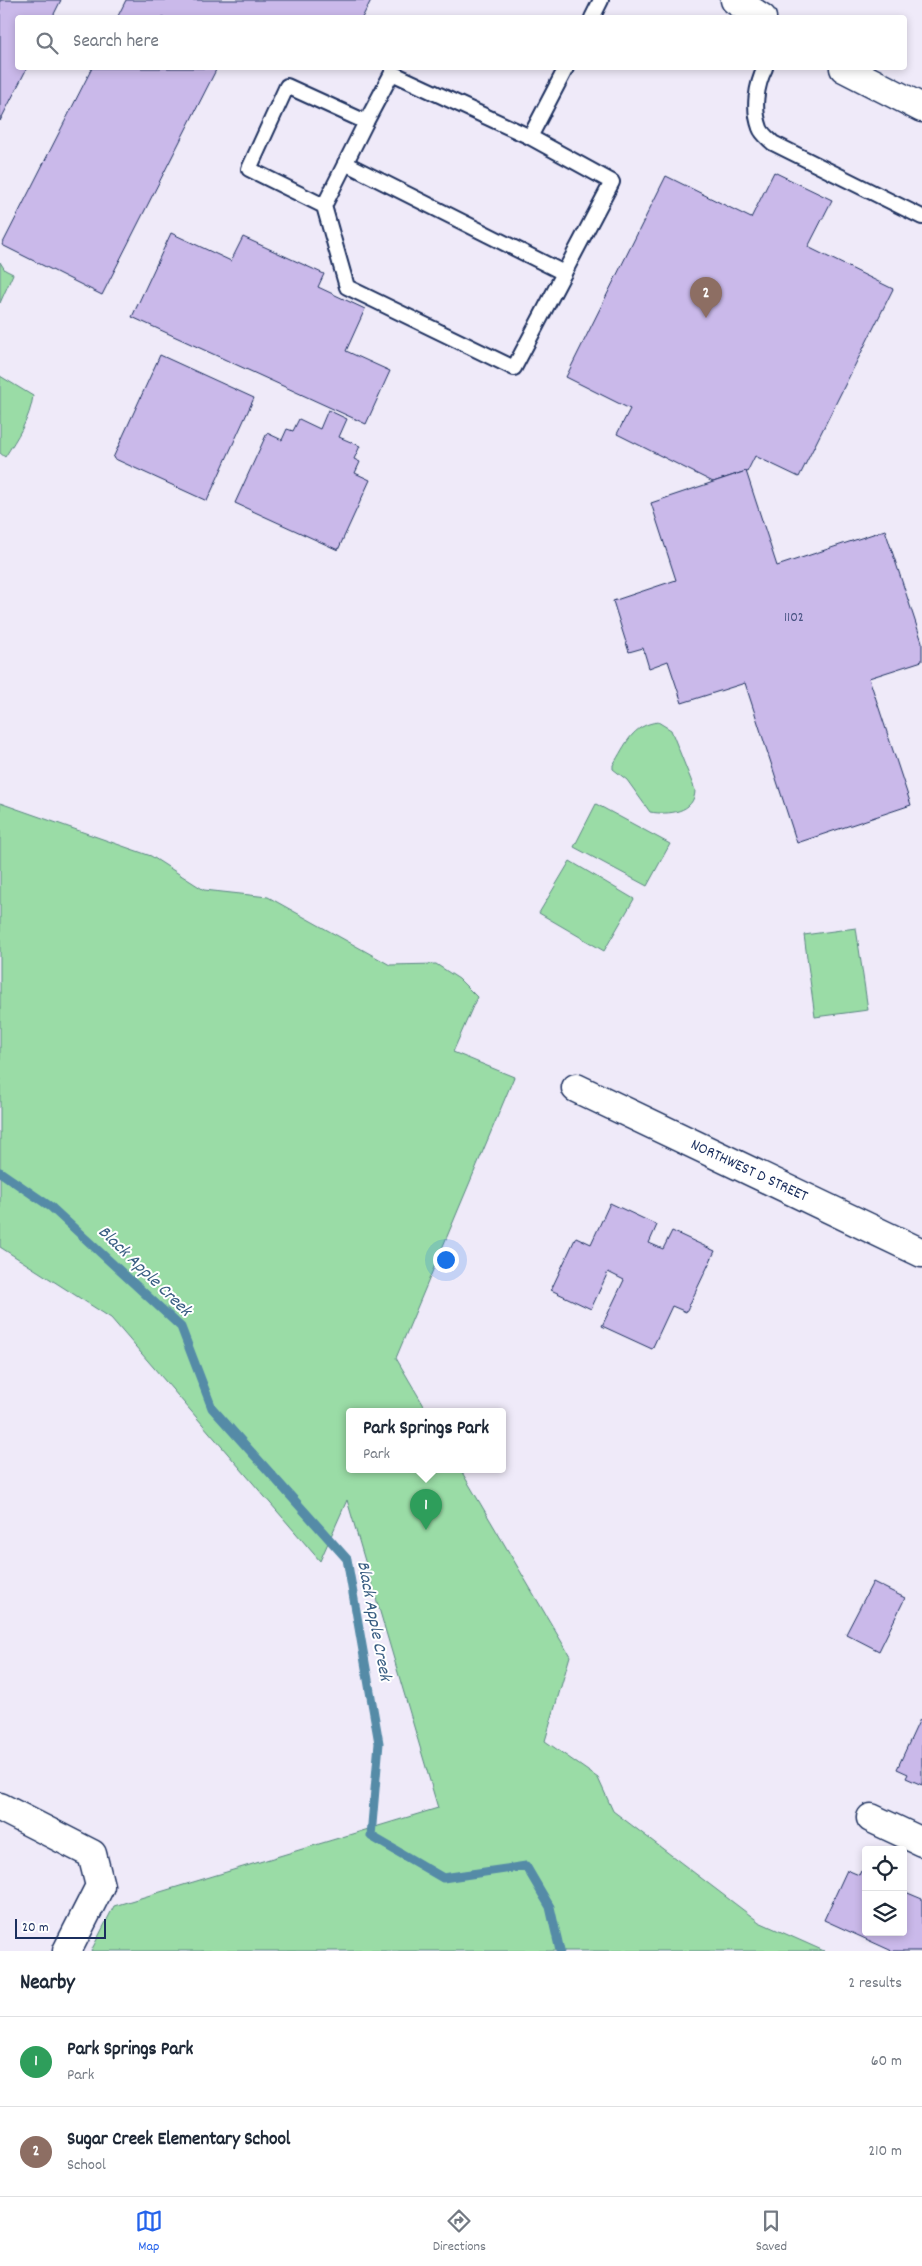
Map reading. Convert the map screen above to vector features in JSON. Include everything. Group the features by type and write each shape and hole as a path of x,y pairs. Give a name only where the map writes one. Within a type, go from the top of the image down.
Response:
{"street":[{"path":"848,70 922,108"},
{"name":"NORTHWEST D STREET","path":"576,1088 922,1254"},
{"path":"0,1807 92,1854 100,1886 67,1951"},
{"path":"871,1818 922,1842"}],"lane":[{"path":"593,15 600,0"},
{"path":"530,137 565,70"},
{"path":"764,70 759,80 756,109 761,130 773,143 922,217"},
{"path":"392,73 530,137 612,182 514,368 347,287 324,206 366,122 392,73"},
{"path":"324,206 249,169 287,86 366,122"},
{"path":"345,164 564,273"}],"green space":[{"path":"0,262 5,270 13,274 0,303"},
{"path":"0,376 33,396 26,420 5,457 0,453"},
{"path":"658,722 671,730 695,790 694,798 690,804 679,811 665,813 650,812 627,780 613,769 613,765 626,743 636,731 649,724"},
{"path":"0,803 151,856 204,890 268,897 390,965 436,964 459,979 477,997 453,1052 514,1077 396,1358 425,1408 346,1408 346,1473 462,1473 570,1656 545,1741 598,1778 613,1811 759,1922 824,1951 91,1951 114,1906 438,1808 347,1500 320,1561 111,1318 0,1247"},
{"path":"596,804 670,844 647,886 574,847"},
{"path":"570,861 634,899 604,951 539,913"},
{"path":"856,928 868,1010 815,1017 804,935"}],"building":[{"path":"0,0 61,0 54,15 15,15 15,70 26,70 0,121"},
{"path":"126,0 371,0 364,15 118,15"},
{"path":"91,70 216,70 102,295 2,245"},
{"path":"774,172 832,200 808,247 893,289 799,477 755,456 746,474 746,471 713,482 617,434 630,409 566,377 666,176 751,218"},
{"path":"171,233 231,261 243,237 324,274 318,287 365,309 346,351 390,371 366,424 132,317"},
{"path":"160,355 254,398 207,501 113,458"},
{"path":"328,410 347,419 339,437 360,446 354,459 360,462 355,473 370,480 338,550 235,503 267,433 282,440 287,429 293,431 299,419 320,429"},
{"path":"746,471 777,566 885,530 922,642 922,661 869,678 911,805 797,843 745,683 682,703 668,661 649,668 643,648 629,652 613,601 676,580 651,503"},
{"path":"610,1203 657,1225 649,1243 663,1249 672,1231 715,1251 686,1312 672,1306 652,1349 602,1326 624,1280 608,1272 591,1309 551,1290 576,1237 591,1244"},
{"path":"873,1582 905,1598 879,1651 846,1634"},
{"path":"920,1719 922,1720 922,1785 906,1778 908,1774 897,1769"},
{"path":"847,1870 859,1875 861,1871 862,1936 907,1936 907,1893 922,1899 922,1951 892,1951 824,1920"}],"waterway":[{"name":"Black Apple Creek","path":"0,1172 51,1207 181,1327 212,1408 347,1559 379,1743 371,1836 443,1878 526,1866 550,1907 560,1951"}],"place":[{"name":"Sugar Creek Elementary School","path":"706,318"},
{"name":"Park Springs Park","path":"426,1530"}]}
